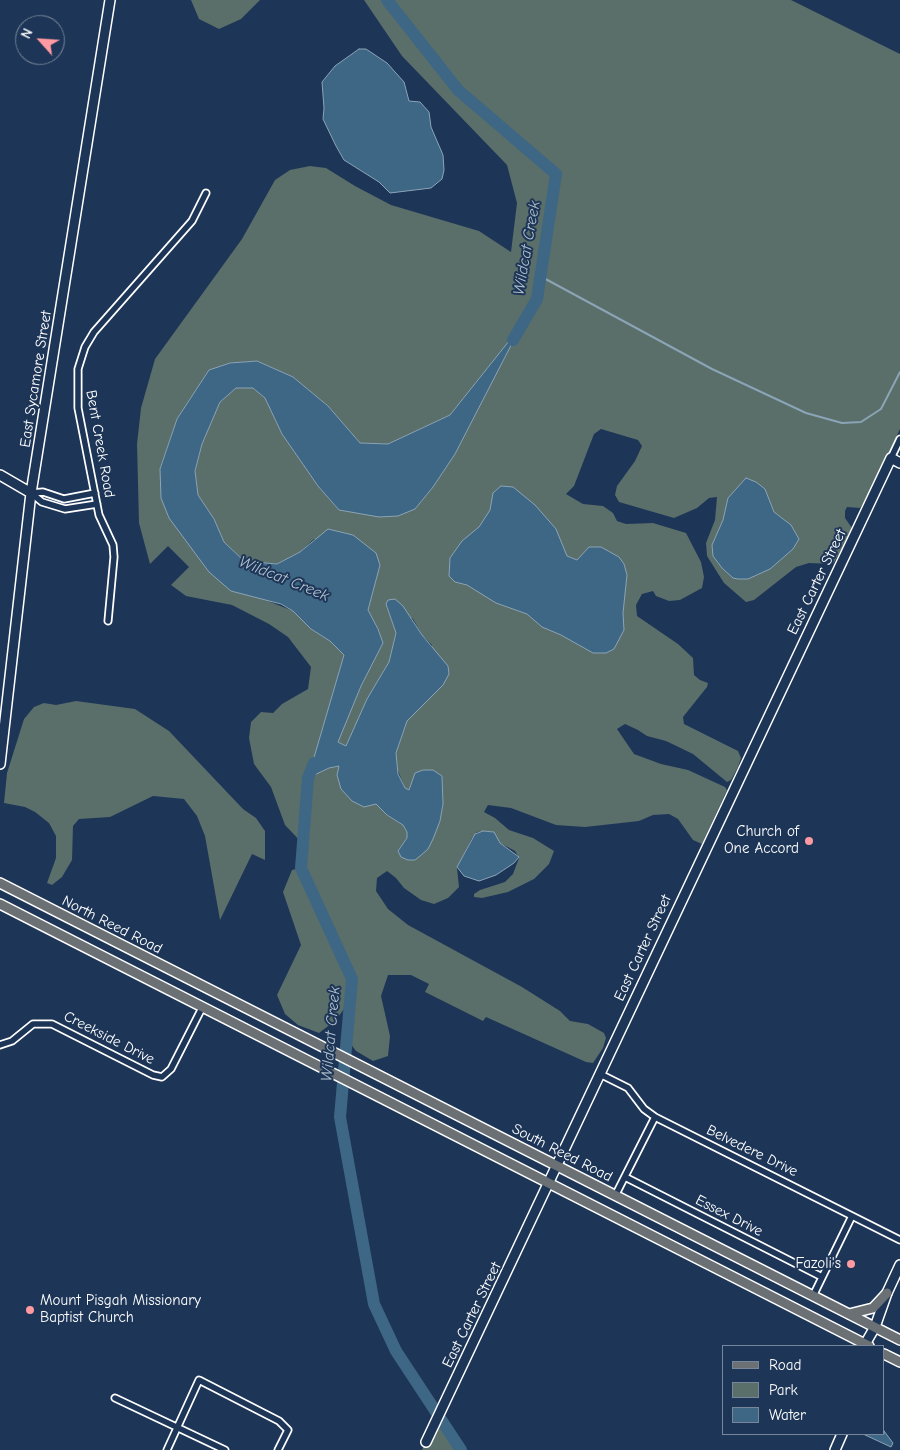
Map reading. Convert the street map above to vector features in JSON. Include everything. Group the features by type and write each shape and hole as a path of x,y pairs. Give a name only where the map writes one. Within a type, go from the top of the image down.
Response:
{"main road":[{"name":"North Reed Road","path":"0,883 212,991"},
{"path":"0,904 864,1345"},
{"name":"South Reed Road","path":"212,991 900,1340"},
{"path":"849,1314 873,1308 887,1292"},
{"path":"885,1354 900,1362"},
{"path":"885,1360 900,1362"}],"street":[{"name":"East Sycamore Street","path":"0,764 31,494 110,0"},
{"name":"Bent Creek Road","path":"108,621 114,557 113,544 99,514 97,504 78,408 78,369 85,348 94,332 192,221 206,193"},
{"path":"900,439 891,458 900,463"},
{"name":"East Carter Street","path":"424,1446 891,458"},
{"path":"0,475 38,500 65,509 97,504"},
{"path":"31,494 43,492 64,499 95,493"},
{"name":"Creekside Drive","path":"0,1045 12,1041 33,1024 52,1024 153,1075 162,1077 171,1069 202,1008"},
{"name":"Belvedere Drive","path":"600,1074 628,1088 644,1109 655,1118 900,1240"},
{"path":"615,1196 655,1118"},
{"name":"Essex Drive","path":"625,1177 822,1277"},
{"path":"813,1296 852,1216"},
{"path":"866,1345 887,1292 900,1265"},
{"path":"167,1450 199,1380 279,1421 288,1430 278,1450"},
{"path":"115,1398 225,1450"},
{"path":"835,1450 842,1435"}],"green space":[{"path":"191,0 260,0 241,19 219,29 199,19"},
{"path":"364,0 791,0 900,54 900,429 866,500 860,508 847,507 845,511 845,518 852,528 833,564 809,563 796,567 754,600 746,602 724,583 707,556 706,543 715,520 717,497 709,498 697,508 674,518 619,502 615,495 617,486 635,461 642,446 638,440 601,429 594,434 574,486 566,494 583,504 603,506 613,513 617,521 626,524 653,523 686,533 701,562 704,577 702,588 680,600 669,601 656,596 653,591 642,594 636,605 637,616 678,644 693,658 694,675 708,683 707,687 683,717 684,724 738,751 741,758 738,767 731,780 727,782 693,754 666,741 647,736 625,724 617,729 634,754 661,764 688,770 725,787 727,790 702,844 693,840 678,819 669,814 653,815 639,821 585,827 556,825 511,808 488,805 484,812 495,818 509,830 533,838 554,851 549,864 534,879 508,892 482,898 474,897 474,894 480,890 505,882 513,874 519,858 515,851 500,843 491,831 477,832 472,838 457,868 459,887 448,898 434,904 421,900 404,888 387,871 377,878 376,891 388,909 408,925 522,987 560,1011 570,1021 588,1024 604,1033 606,1038 603,1048 593,1063 586,1062 486,1017 483,1021 425,992 429,984 411,975 388,975 381,996 390,1036 388,1056 373,1061 356,1051 347,1039 349,1002 336,1020 319,1033 298,1025 285,1014 277,995 301,945 283,892 292,870 301,868 303,844 285,825 271,787 254,764 249,738 251,722 261,712 273,713 282,704 308,689 311,667 288,637 269,624 232,605 186,596 171,585 189,567 168,546 150,564 139,523 137,444 141,408 155,359 242,239 275,180 290,170 310,166 326,168 391,205 479,231 511,252 517,203 507,165 402,56","holes":["519,329 455,454 433,487 415,509 339,510 318,486 282,434 265,398 253,388 236,388 220,402 202,444 195,472 198,495 214,519 224,542 244,561 277,564 300,552 314,539 380,565 368,610 383,643 361,686 337,742 346,747 367,699 389,662 396,633 386,604 413,619 422,635 432,645 431,696 407,721 396,753 396,766 405,788 409,790 442,776 443,804 440,821 428,849 398,851 407,838 407,832 403,825 387,815 339,766 329,768 309,777 344,655 330,641 311,629 293,611 258,597 160,468 177,419 209,370 230,363 257,361 293,377 328,406 360,443 388,444 450,415"]},
{"path":"76,701 135,709 169,731 243,809 256,818 265,831 265,860 252,854 220,920 205,836 197,816 184,799 153,796 110,817 79,819 73,826 72,860 62,877 52,885 47,883 56,858 56,836 49,823 35,812 25,807 4,803 7,773 24,719 34,707 44,703 56,705"},
{"path":"439,1415 460,1449 461,1450 422,1450"}],"water":[{"path":"359,49 366,49 387,63 404,82 409,101 420,102 429,112 431,127 443,155 444,170 442,179 431,188 390,193 379,182 344,160 336,146 323,119 322,82 335,66"},
{"path":"521,326 455,454 433,487 415,509 398,516 379,517 339,510 318,486 282,434 265,398 253,388 236,388 220,402 202,444 195,471 198,495 214,519 224,542 244,561 277,564 300,552 328,529 353,535 376,553 380,565 368,610 383,643 361,686 338,742 346,746 367,699 389,662 396,633 386,604 388,600 395,599 403,606 422,635 448,666 449,674 443,685 407,721 396,753 398,774 405,788 409,790 415,773 423,770 433,770 442,776 443,804 440,821 433,839 428,849 420,856 415,860 408,860 401,857 398,851 407,838 407,832 403,825 387,815 376,804 364,807 352,801 341,789 337,775 339,766 329,768 308,778 344,655 330,641 311,629 293,611 281,604 231,591 209,572 169,518 161,498 160,469 177,419 209,370 230,363 257,361 293,377 328,406 360,443 388,444 450,415"},
{"path":"746,478 756,482 765,489 774,512 791,525 799,539 793,549 770,569 748,579 738,579 733,578 722,568 713,556 712,545 723,520 728,498"},
{"path":"501,486 513,487 535,505 556,529 567,556 577,560 589,547 601,547 619,557 624,564 627,575 623,613 624,630 614,649 606,653 593,653 561,635 542,627 527,614 496,603 467,585 455,582 449,576 450,558 462,541 479,527 490,510 493,493"},
{"path":"483,831 494,832 500,843 519,857 514,863 496,875 479,881 464,876 457,867 475,834"},
{"path":"885,1432 893,1443 891,1447 865,1435 885,1435"}],"waterway":[{"name":"Wildcat Creek","path":"387,0 458,90 556,174 537,299 513,340"},
{"path":"540,276 712,369 806,413 842,423 861,422 881,409 900,372"},
{"name":"Wildcat Creek","path":"314,763 308,778 301,868 352,979 340,1117 374,1304 396,1351 461,1450"}],"place":[{"name":"Church of One Accord","path":"809,841"},
{"name":"Fazoli's","path":"851,1264"},
{"name":"Mount Pisgah Missionary Baptist Church","path":"30,1310"}]}
